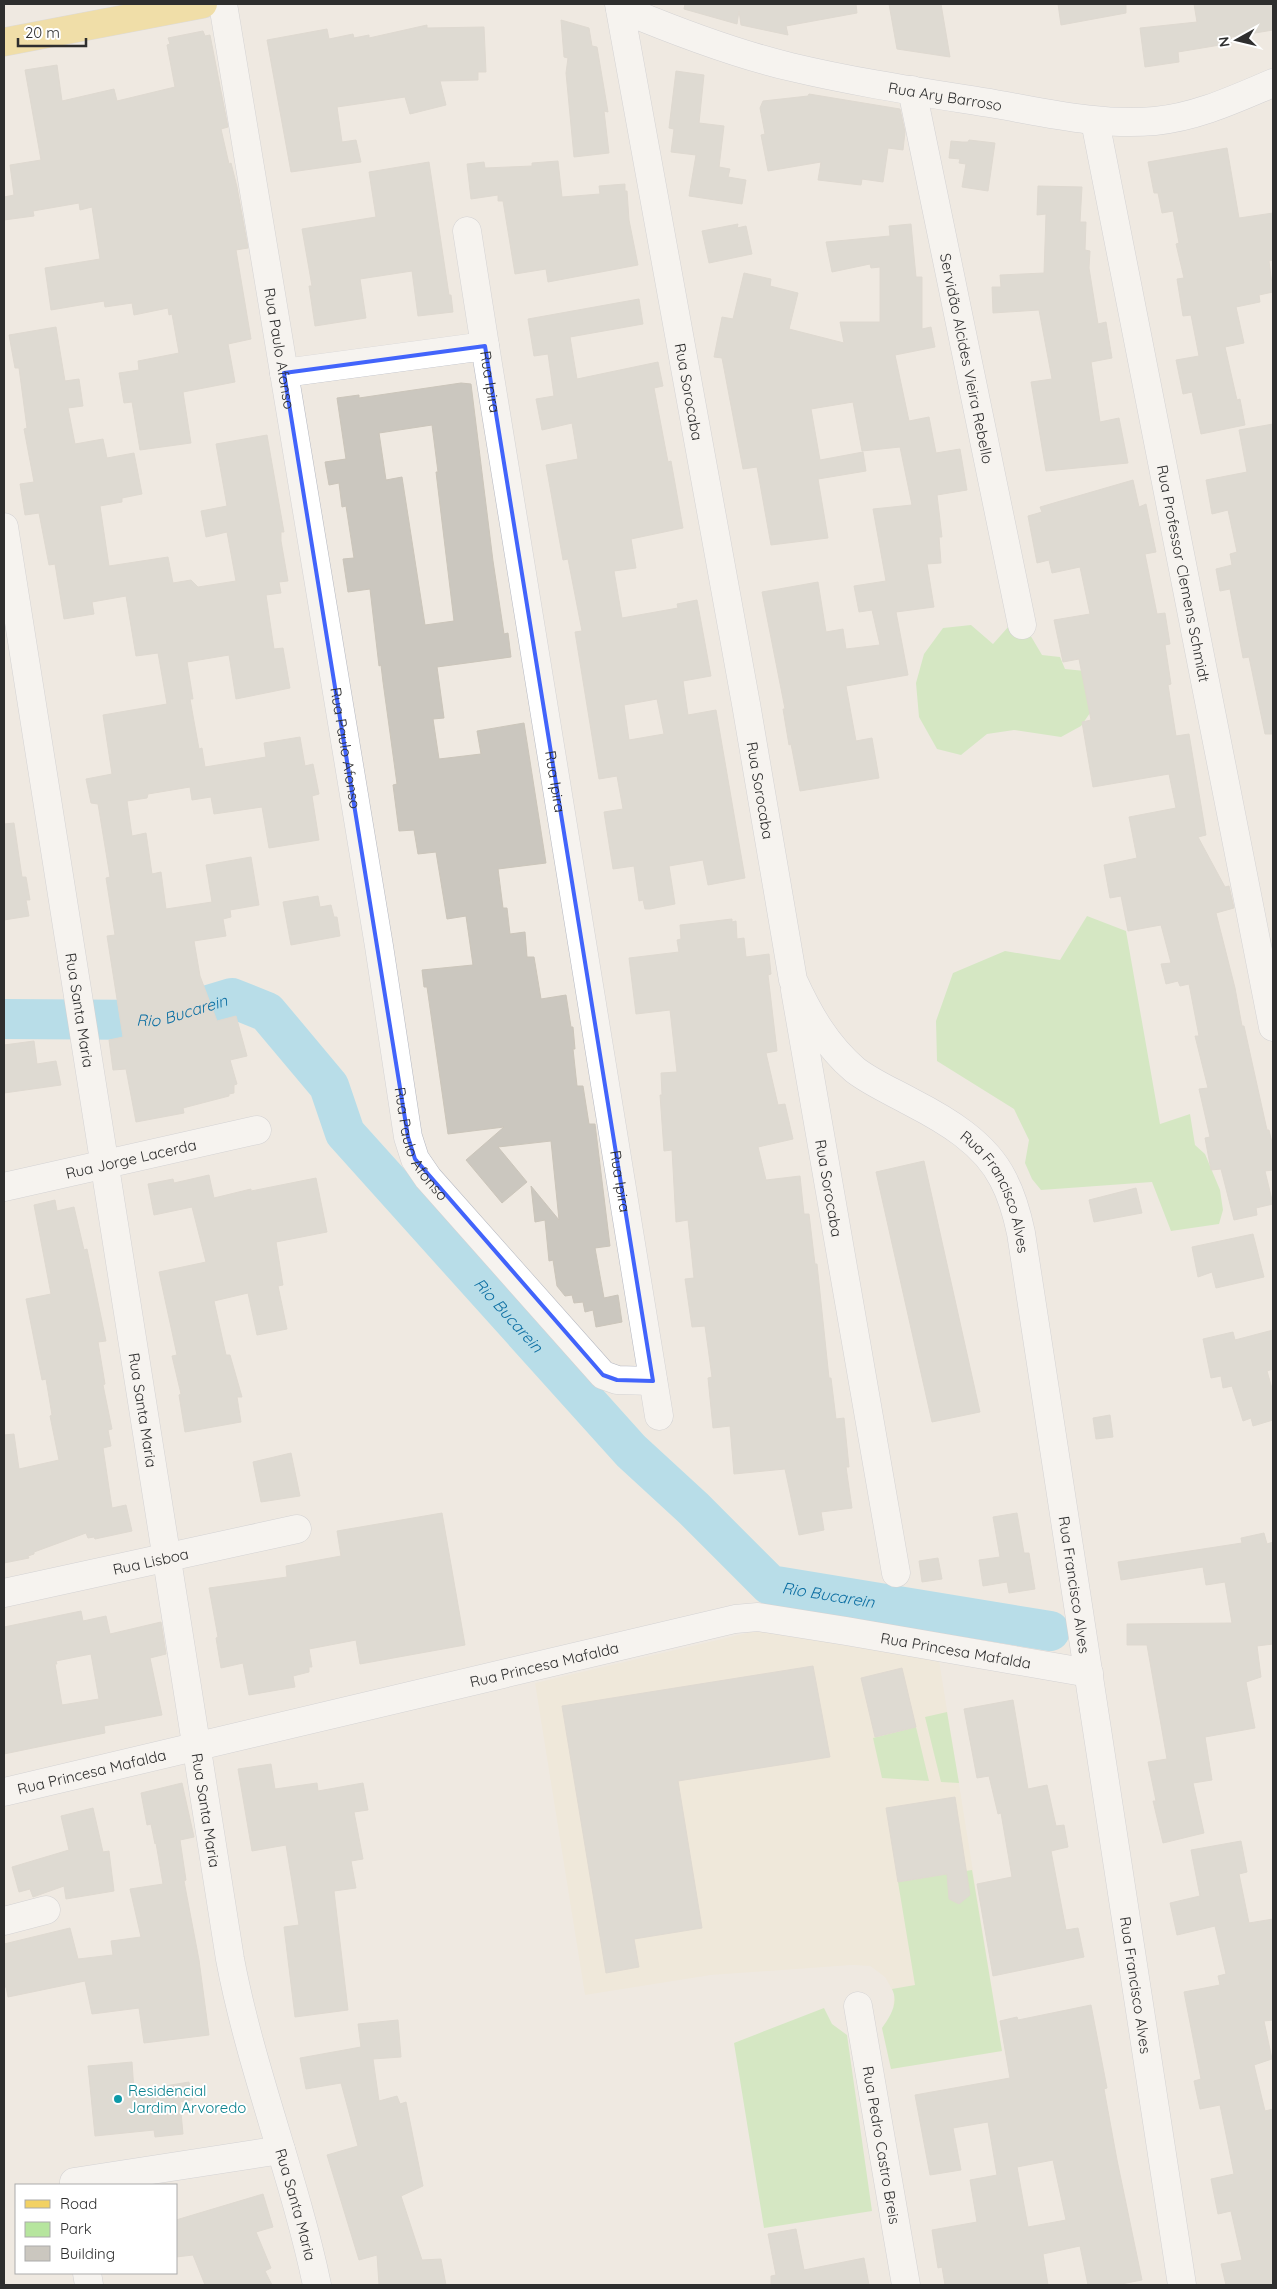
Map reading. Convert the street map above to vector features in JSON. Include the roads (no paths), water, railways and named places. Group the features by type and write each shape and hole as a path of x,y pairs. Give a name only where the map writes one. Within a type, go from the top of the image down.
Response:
{"main road":[{"path":"4,42 203,4"}],"street":[{"name":"Rua Paulo Afonso","path":"222,4 379,946 408,1136 415,1159 428,1178 603,1375 617,1380 654,1381"},
{"name":"Rua Ary Barroso","path":"616,5 741,53 791,67 1095,121 1135,123 1178,118 1223,104 1273,83"},
{"name":"Rua Sorocaba","path":"616,5 793,980 896,1573"},
{"name":"Servidão Alcides Vieira Rebello","path":"912,90 1022,625"},
{"name":"Rua Professor Clemens Schmidt","path":"1095,121 1273,1027"},
{"path":"467,231 485,346"},
{"name":"Rua Ipira","path":"284,373 485,346 659,1416"},
{"name":"Rua Santa Maria","path":"4,527 196,1746 239,2006 301,2217 317,2285"},
{"name":"Rua Francisco Alves","path":"793,980 807,1012 821,1034 838,1055 857,1071 942,1118 964,1134 984,1153 1003,1177 1013,1202 1021,1232 1182,2285"},
{"name":"Rua Jorge Lacerda","path":"4,1187 257,1130"},
{"name":"Rua Lisboa","path":"4,1593 297,1529"},
{"name":"Rua Princesa Mafalda","path":"4,1792 735,1619 758,1617 1088,1673"},
{"path":"4,1921 46,1910"},
{"name":"Rua Pedro Castro Breis","path":"858,2006 906,2285"},
{"path":"74,2184 74,2182 281,2150"}],"waterway":[{"name":"Rio Bucarein","path":"4,1019 159,1020 232,998 267,1012 329,1086 345,1133 631,1451 693,1508 770,1585 1050,1631"}],"place":[{"name":"Residencial Jardim Arvoredo","path":"118,2099"}]}
